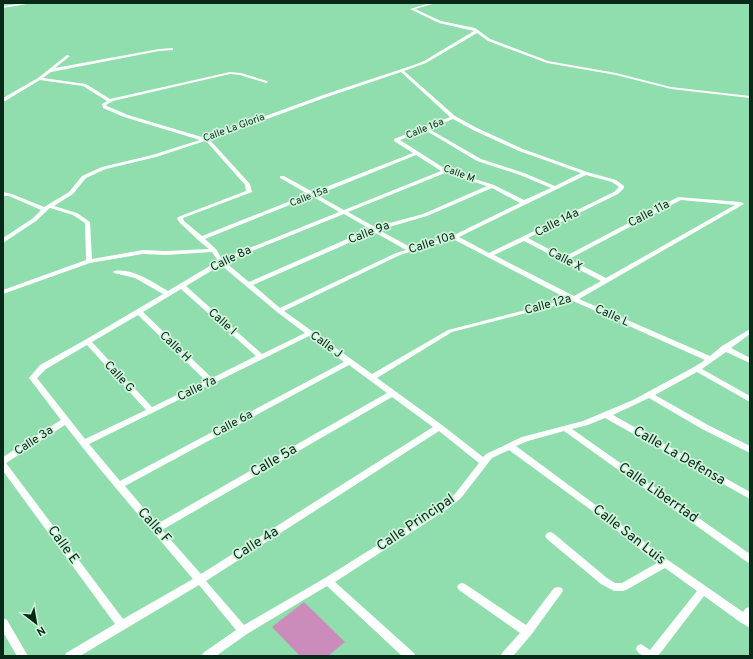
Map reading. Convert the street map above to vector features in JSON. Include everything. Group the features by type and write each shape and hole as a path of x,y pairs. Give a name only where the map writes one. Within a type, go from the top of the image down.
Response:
{"street":[{"path":"3,7 31,3"},
{"path":"434,3 414,7 412,9 440,22 474,29 489,40 547,62 616,74 671,88 750,98"},
{"name":"Calle La Gloria","path":"3,241 34,220 47,208 71,193 84,177 104,168 154,156 204,140 425,62 452,45 477,32"},
{"path":"48,71 159,50 172,49"},
{"path":"3,100 39,79 68,56"},
{"path":"401,70 453,117 520,150 585,174"},
{"path":"204,140 116,112 105,107 104,104 110,101 230,73 240,74 266,82"},
{"path":"39,79 84,85 110,101"},
{"name":"Calle 16a","path":"396,140 453,117"},
{"path":"426,129 479,160 522,174 556,188"},
{"name":"Calle J","path":"204,140 208,141 248,185 249,192 181,217 180,219 200,239 214,250 221,262 279,311 439,427 484,462"},
{"name":"Calle M","path":"396,140 445,171 492,186 525,203"},
{"name":"Calle 15a","path":"200,239 417,153"},
{"name":"Calle 8a","path":"33,378 44,367 221,262 342,211 445,171"},
{"name":"Calle 14a","path":"490,255 616,193 622,187 614,181 585,174"},
{"name":"Calle 10a","path":"279,311 398,254 454,237 585,174"},
{"path":"282,178 411,250"},
{"name":"Calle 9a","path":"248,285 375,229 425,215 492,186"},
{"path":"3,194 84,218 88,223 89,261"},
{"name":"Calle 11a","path":"564,259 680,198 741,204"},
{"name":"Calle 12a","path":"371,378 450,331 574,299 741,204"},
{"name":"Calle L","path":"454,237 574,299 708,359"},
{"name":"Calle X","path":"525,239 605,280"},
{"path":"3,292 89,261 143,252 166,253 214,250"},
{"path":"116,272 128,273 141,278 168,294"},
{"name":"Calle I","path":"182,286 261,357"},
{"name":"Calle H","path":"139,312 212,382"},
{"name":"Calle Principal","path":"207,656 244,631 328,582 446,506 458,496 489,456 525,439 585,423 607,415 649,395 697,369 708,359 750,331"},
{"name":"Calle 7a","path":"83,444 310,333"},
{"name":"Calle G","path":"88,342 151,411"},
{"path":"725,348 750,361"},
{"name":"Calle 6a","path":"118,486 349,362"},
{"path":"697,369 750,399"},
{"name":"Calle F","path":"33,378 65,422 118,486 201,579 244,631"},
{"name":"Calle 5a","path":"156,529 392,393"},
{"path":"649,395 705,428 750,450"},
{"name":"Calle La Defensa","path":"607,415 750,496"},
{"name":"Calle 3a","path":"3,461 65,422"},
{"name":"Calle 4a","path":"70,656 201,579 439,427"},
{"name":"Calle Liberrtad","path":"565,428 750,559"},
{"name":"Calle San Luis","path":"510,446 665,563 703,590 748,618"},
{"name":"Calle E","path":"3,465 122,626"},
{"path":"550,536 604,581 614,587 623,587 665,563"},
{"path":"328,582 410,656"},
{"path":"462,587 527,632"},
{"path":"641,649 651,656 703,590"},
{"path":"506,656 527,632 558,591"},
{"path":"3,623 23,656"}],"shaded area":[{"path":"304,602 345,642 328,656 300,656 272,627"}]}
